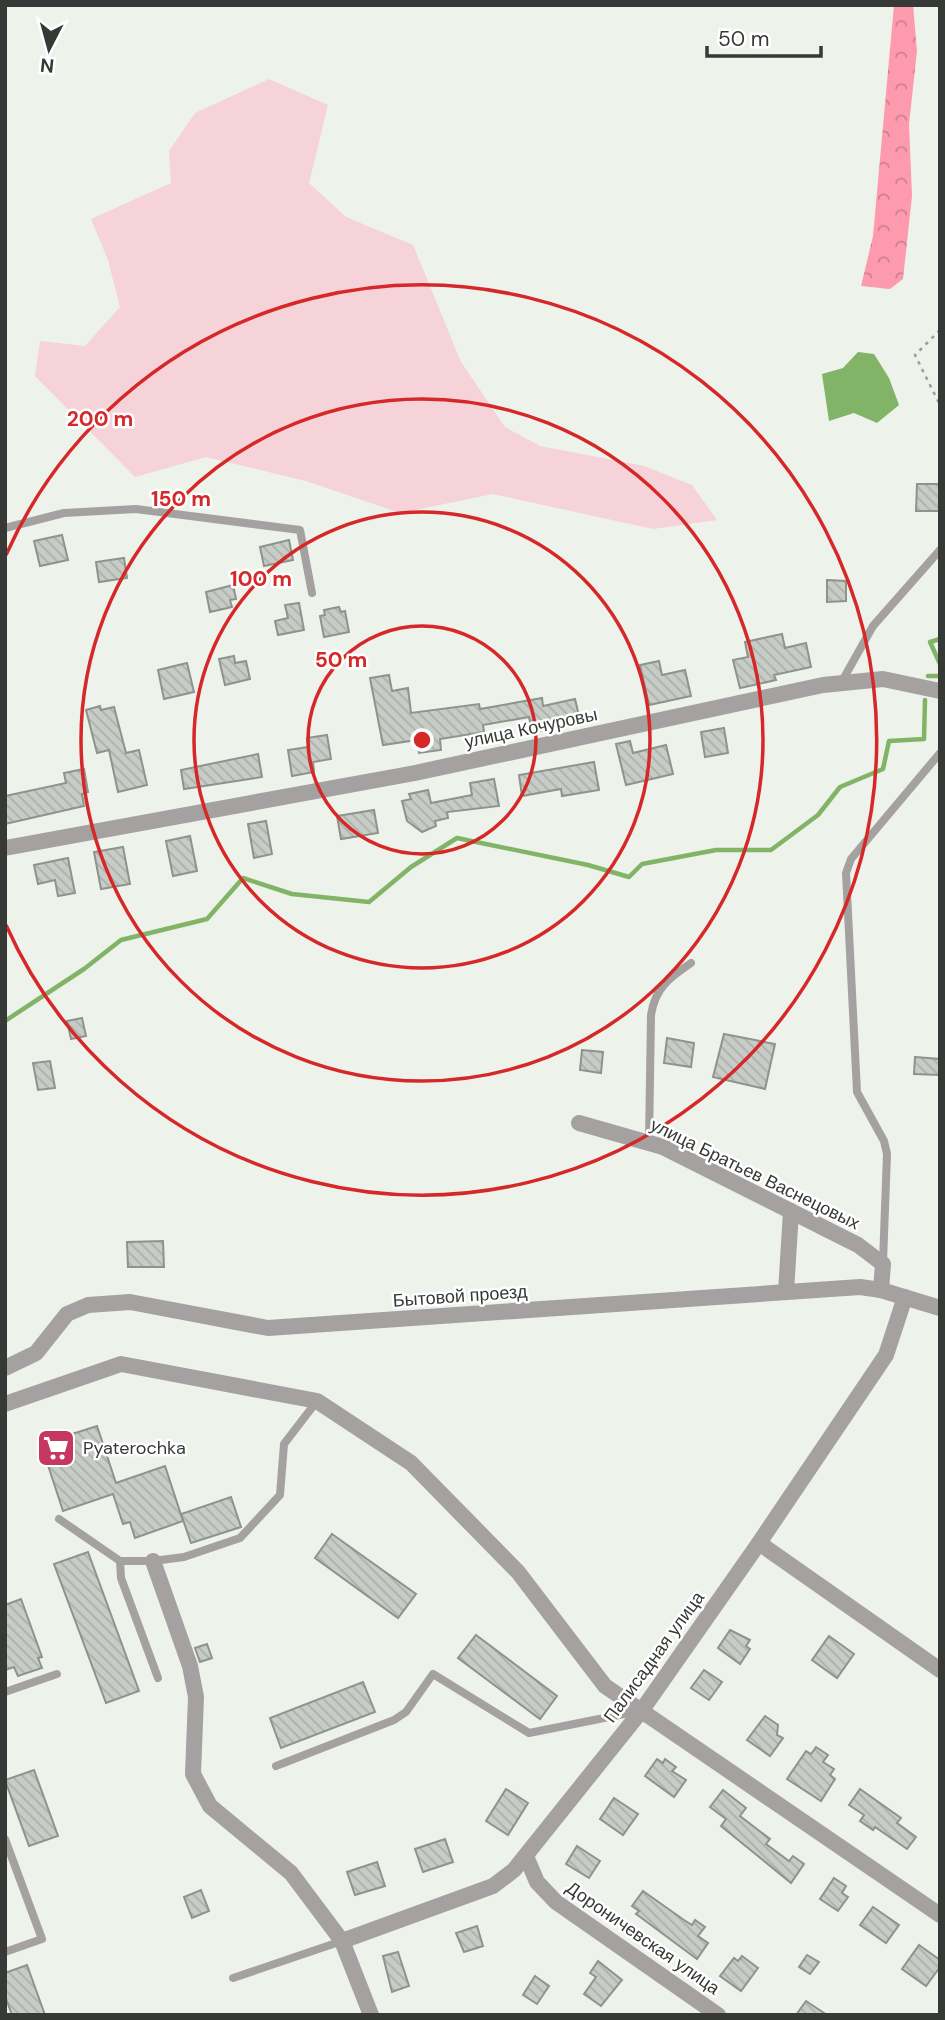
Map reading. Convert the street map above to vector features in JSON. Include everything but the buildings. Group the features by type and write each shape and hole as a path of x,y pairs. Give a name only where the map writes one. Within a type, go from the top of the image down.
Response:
{"street":[{"name":"улица Кочуровы","path":"5,848 415,773 841,683 883,678 940,691"},
{"name":"улица Братьев Васнецовых","path":"579,1124 649,1141 858,1245 883,1264"},
{"path":"786,1292 791,1211"},
{"path":"881,1290 883,1264"},
{"name":"Бытовой проезд","path":"5,1368 36,1353 67,1314 89,1305 130,1302 268,1328 860,1287 881,1290 940,1308"},
{"name":"Палисадная улица","path":"342,1941 493,1886 526,1856 642,1710 759,1543 886,1355 905,1297"},
{"path":"5,1404 121,1364 317,1401 411,1463 518,1572 605,1686 940,1914"},
{"path":"759,1543 940,1670"},
{"path":"153,1561 190,1667 196,1697 192,1774 210,1806 291,1873 342,1941 371,2015"},
{"name":"Дороничевская улица","path":"526,1856 537,1882 556,1902 718,2015"}],"lane":[{"path":"5,528 64,513 136,509 300,530 312,593"},
{"path":"841,683 873,626 940,550"},
{"path":"883,1264 887,1154 884,1141 857,1092 846,873 851,859 940,753"},
{"path":"649,1141 651,1015 654,995 667,979 691,963"},
{"path":"59,1519 120,1561 184,1557 240,1538 281,1495 284,1444 317,1401"},
{"path":"120,1561 121,1578 158,1678"},
{"path":"5,1692 57,1674"},
{"path":"276,1766 394,1720 406,1712 433,1674 528,1733 642,1710"},
{"path":"5,1839 42,1939 5,1952"},
{"path":"233,1978 342,1941"}],"path":[{"path":"940,330 915,355 940,405"}],"shaded area":[{"path":"269,79 328,105 309,183 346,217 413,245 461,362 505,427 540,446 644,466 692,485 717,520 653,529 493,494 400,513 306,481 206,457 135,477 35,376 40,341 85,346 120,307 108,260 91,219 171,183 169,151 195,113"},
{"path":"858,352 874,354 889,378 899,405 877,423 854,413 829,421 822,374 843,368"}],"green space":[{"path":"894,5 913,5 917,51 909,124 912,196 903,279 890,289 861,286 873,236"}],"waterway":[{"path":"940,639 930,642 940,664"},
{"path":"928,676 940,676"},
{"path":"5,1021 84,969 121,940 207,919 243,878 292,894 369,902 411,867 457,838 588,865 629,877 642,864 716,850 771,850 818,815 840,787 883,769 889,741 924,739 925,700"}],"place":[{"name":"Pyaterochka","path":"56,1448"}]}
